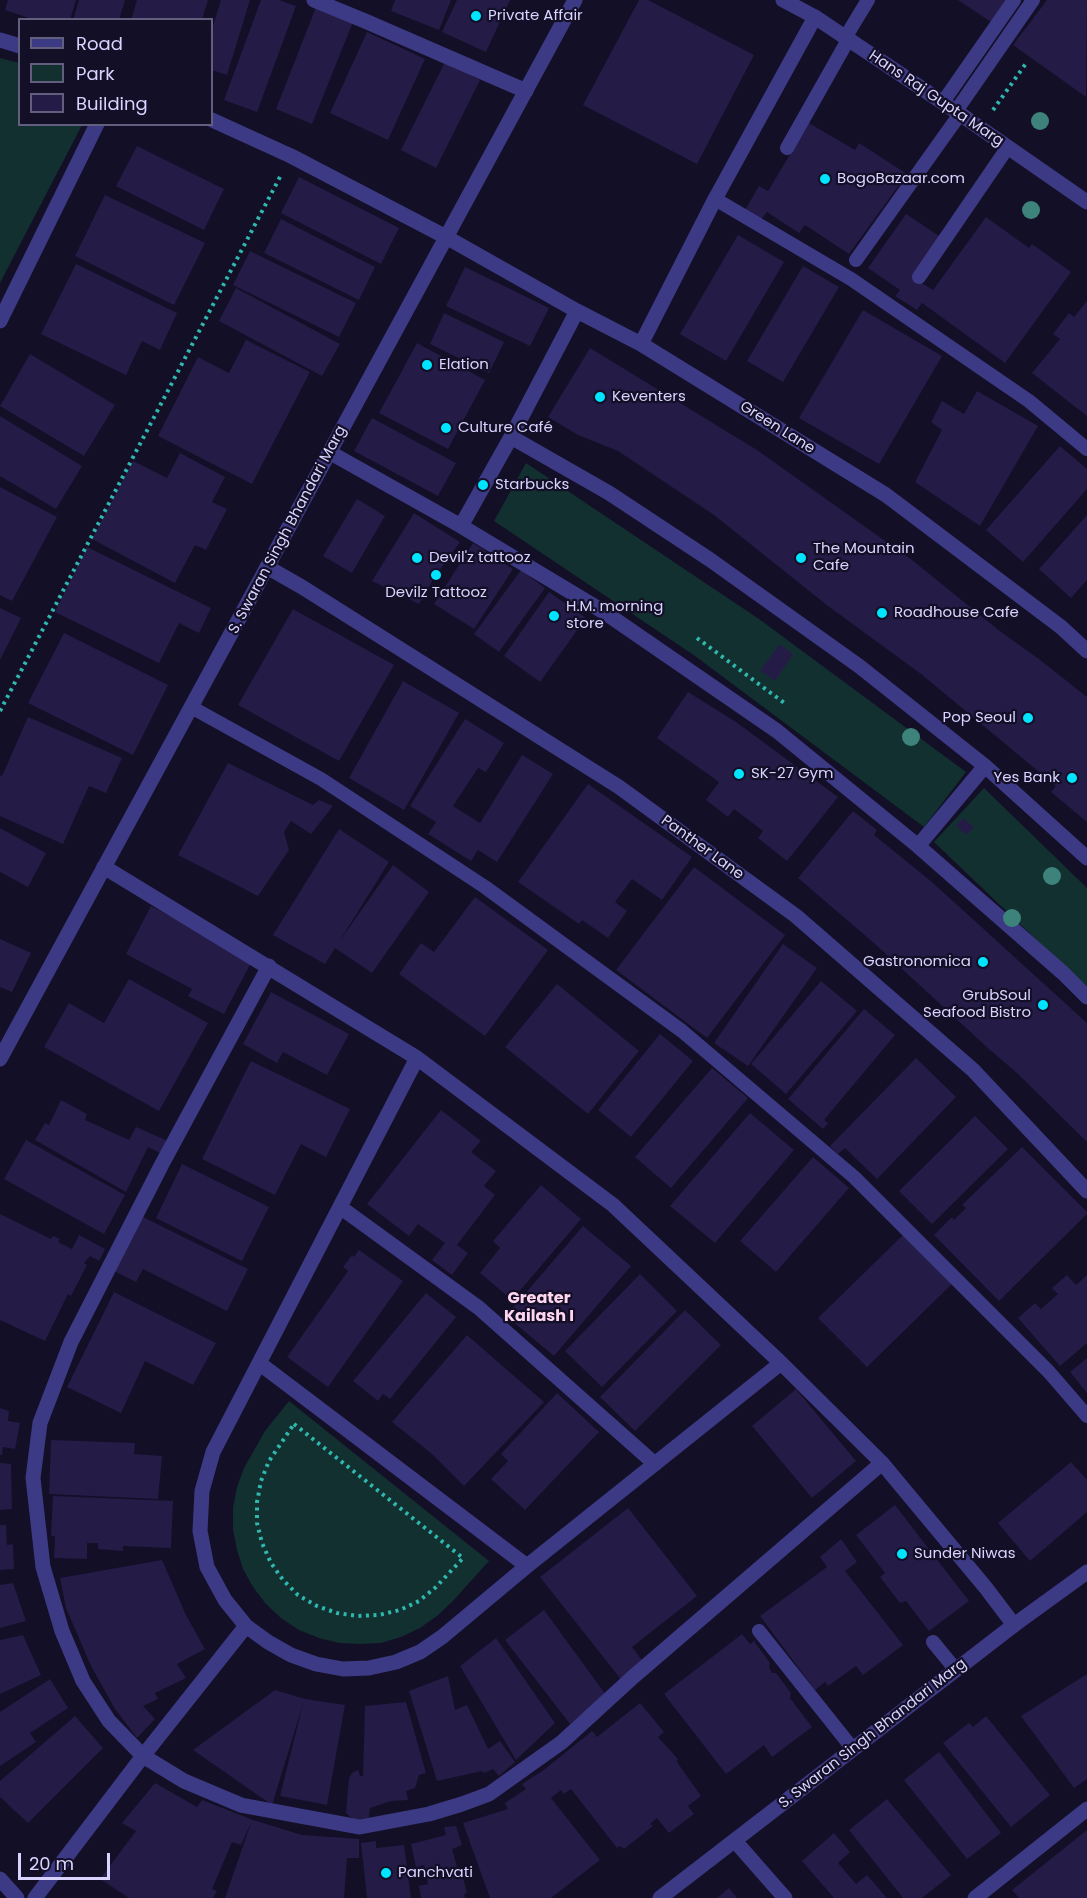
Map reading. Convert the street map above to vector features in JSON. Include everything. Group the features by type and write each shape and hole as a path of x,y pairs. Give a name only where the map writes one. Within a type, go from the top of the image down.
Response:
{"street":[{"path":"314,0 526,91"},
{"name":"S. Swaran Singh Bhandari Marg","path":"0,1059 575,0"},
{"name":"Hans Raj Gupta Marg","path":"783,0 815,17 943,102 1087,202"},
{"path":"642,344 715,198 815,17"},
{"path":"0,40 18,45"},
{"name":"Green Lane","path":"213,120 291,156 642,344 886,495 1061,627 1087,651"},
{"path":"0,321 96,126"},
{"path":"461,526 577,311"},
{"path":"511,437 609,493 709,559 859,666 985,766 1087,858"},
{"path":"329,452 461,526 604,612 777,731 918,846 1064,973 1087,997"},
{"name":"Panther Lane","path":"267,567 619,787 796,916 973,1070 1087,1191"},
{"path":"918,846 985,766"},
{"path":"104,867 417,1058 613,1205 781,1363 882,1463 986,1587 1014,1625"},
{"path":"268,966 162,1164 71,1342 40,1423 33,1478 43,1567 59,1620 83,1681 109,1721 143,1756 184,1781 241,1805 360,1827 429,1814 489,1794 562,1742 633,1677 882,1463"},
{"path":"417,1058 213,1452 202,1491 200,1531 207,1567 225,1599 246,1626 291,1655 316,1664 343,1669 396,1662 428,1647 781,1363"},
{"path":"340,1207 479,1308 655,1464"},
{"path":"259,1363 527,1566"},
{"name":"S. Swaran Singh Bhandari Marg","path":"660,1898 1014,1625 1087,1572"},
{"path":"35,1898 246,1626"},
{"path":"975,1898 1087,1809"},
{"path":"735,1840 785,1898"},
{"path":"0,1879 17,1898"}],"lane":[{"path":"787,148 868,0"},
{"path":"943,102 1014,0"},
{"path":"856,260 1033,0"},
{"path":"919,277 1008,147"},
{"path":"715,198 851,279 1029,401 1087,449"},
{"path":"191,707 321,779 485,887 682,1031 854,1177 1049,1372 1087,1416"},
{"path":"755,1633 850,1751"},
{"path":"933,1642 956,1670"}],"path":[{"path":"981,128 1027,62"},
{"path":"0,711 291,156"},
{"path":"697,638 787,705"},
{"path":"294,1424 463,1558 436,1587 419,1600 400,1610 379,1615 358,1616 337,1613 317,1606 298,1595 283,1580 270,1563 262,1544 257,1523 257,1502 261,1481 269,1461 294,1424"}],"green space":[{"path":"0,58 18,63 18,126 81,126 0,283"},
{"path":"526,463 759,619 966,772 924,827 695,656 494,521"},
{"path":"984,788 1087,888 1087,988 934,842"},
{"path":"289,1401 489,1561 452,1602 420,1628 381,1643 339,1643 299,1630 266,1604 253,1587 243,1569 233,1529 233,1508 237,1487 244,1468 265,1431"}],"building":[{"path":"8,0 76,0 71,18 29,18 5,10"},
{"path":"79,0 125,0 120,18 74,18"},
{"path":"137,0 208,0 203,18 132,18"},
{"path":"221,0 250,0 227,75 213,70 213,26"},
{"path":"261,0 279,0 296,6 257,112 224,100"},
{"path":"395,0 451,0 439,30 391,11"},
{"name":"Private Affair","path":"457,0 510,0 486,52 442,32"},
{"path":"639,0 648,0 754,55 697,164 583,105"},
{"path":"958,0 1009,0 994,24"},
{"path":"1047,0 1087,0 1086,97 1013,45"},
{"path":"318,2 355,17 312,124 276,109"},
{"path":"367,32 425,59 388,140 330,113"},
{"path":"445,62 480,80 436,168 401,150"},
{"path":"809,123 855,150 859,143 907,174 849,254 805,225 799,233 767,212 760,221 744,212 759,186 768,191"},
{"path":"137,146 224,189 204,230 116,186"},
{"path":"299,177 399,228 381,264 281,213"},
{"path":"105,195 205,243 174,305 75,256"},
{"path":"906,214 939,236 912,277 933,290 986,217 1029,248 1032,244 1071,272 1005,363 922,303 917,310 895,296 900,290 868,268"},
{"path":"281,219 375,267 359,300 264,253"},
{"path":"738,235 784,262 726,361 680,334"},
{"path":"250,251 356,303 339,337 233,285"},
{"path":"76,264 177,313 160,350 142,341 126,375 41,334"},
{"path":"803,266 839,287 783,382 747,361"},
{"path":"465,267 549,308 530,346 446,306"},
{"path":"236,288 340,344 322,376 219,321"},
{"path":"1087,301 1087,416 1032,373 1060,339 1053,334 1069,313 1074,317"},
{"path":"863,310 942,356 879,464 799,418"},
{"path":"444,313 504,342 489,373 430,344"},
{"path":"246,340 310,372 252,484 158,436 198,357 229,373"},
{"path":"417,343 485,380 448,449 379,413"},
{"path":"590,348 757,450 912,560 1001,632 1087,697 1087,822 1051,792 1056,786 921,674 828,606 714,515 618,451 578,435 548,417"},
{"path":"30,354 115,405 84,456 0,406"},
{"path":"977,391 1038,426 980,526 915,482 942,430 931,422 942,401 964,414"},
{"path":"0,416 82,466 56,509 0,476"},
{"path":"372,418 456,463 438,496 354,451"},
{"path":"1060,446 1087,469 1087,489 1023,562 986,530"},
{"path":"180,453 225,477 212,502 227,509 206,550 195,545 175,583 92,539 133,461 167,478"},
{"path":"0,487 57,517 12,601 0,595"},
{"path":"357,499 385,516 352,573 323,556"},
{"name":"Devil'z tattooz","path":"414,513 460,542 436,575 419,604 372,581"},
{"path":"1087,515 1087,580 1071,598 1039,569"},
{"path":"473,543 513,569 474,629 434,604"},
{"path":"87,547 211,608 199,633 179,623 159,663 55,612"},
{"path":"521,570 545,588 499,652 474,634"},
{"path":"549,592 586,618 540,682 504,656"},
{"path":"0,608 21,618 0,660"},
{"path":"293,609 394,665 339,761 238,705"},
{"path":"64,633 168,685 133,755 28,703"},
{"path":"780,644 793,654 775,681 760,670"},
{"path":"403,681 459,713 404,810 349,778"},
{"path":"688,692 736,722 838,797 787,861 758,838 763,831 734,809 728,817 706,800 719,782 657,738"},
{"path":"28,717 122,758 106,793 89,786 63,844 0,816 0,775 2,776"},
{"path":"465,719 504,743 486,772 478,768 453,806 480,823 522,755 553,774 497,862 478,850 471,861 428,834 436,822 410,806"},
{"path":"228,763 313,805 319,800 333,806 311,834 291,821 284,832 289,850 258,896 178,855"},
{"path":"588,784 692,857 662,900 632,879 615,902 627,911 608,938 582,920 579,924 518,882"},
{"path":"853,811 877,830 874,835 932,882 1087,1023 1087,1142 1017,1073 875,944 798,878"},
{"path":"963,818 974,827 966,835 956,825"},
{"path":"0,828 46,853 28,887 0,872"},
{"path":"339,829 389,862 339,942 393,865 429,892 372,973 335,948 325,964 273,935"},
{"path":"694,867 785,935 707,1038 616,970"},
{"path":"475,897 548,950 485,1036 399,974 421,943 434,952"},
{"path":"151,906 253,959 224,1014 188,996 192,989 126,954"},
{"path":"0,939 31,953 12,992 0,987"},
{"path":"783,944 817,968 748,1066 714,1043"},
{"path":"129,979 208,1023 159,1111 44,1047 69,1003 104,1023"},
{"path":"821,981 857,1011 786,1094 751,1064"},
{"path":"557,984 639,1051 588,1114 505,1047"},
{"path":"271,992 349,1034 327,1075 283,1052 277,1063 243,1044"},
{"path":"864,1009 895,1035 824,1120 828,1123 823,1129 788,1099"},
{"path":"660,1034 693,1061 631,1137 598,1110"},
{"path":"916,1058 956,1097 877,1179 845,1148 838,1154 830,1146"},
{"path":"251,1061 350,1109 326,1157 301,1144 275,1195 202,1159"},
{"path":"712,1068 748,1098 671,1188 635,1157"},
{"path":"61,1100 87,1114 85,1120 129,1140 136,1127 168,1141 162,1154 148,1147 126,1192 35,1140 45,1123 49,1125"},
{"path":"441,1110 481,1141 471,1152 496,1171 484,1186 495,1195 457,1245 468,1253 452,1275 432,1260 445,1243 418,1224 409,1236 367,1204"},
{"path":"750,1113 794,1150 715,1243 670,1206"},
{"path":"975,1116 1008,1149 932,1224 899,1191"},
{"path":"26,1140 125,1195 104,1234 4,1179"},
{"path":"1022,1147 1087,1214 999,1301 934,1235 952,1217 954,1220 966,1208 962,1205"},
{"path":"813,1157 849,1188 776,1272 740,1241"},
{"path":"182,1164 269,1207 242,1261 156,1218"},
{"path":"541,1185 581,1219 512,1300 480,1273 500,1248 493,1241"},
{"path":"0,1214 51,1239 53,1236 60,1239 58,1242 72,1249 79,1235 105,1249 99,1261 90,1256 84,1263 87,1265 71,1296 68,1294 45,1341 0,1320"},
{"path":"139,1215 248,1269 227,1311 143,1269 136,1282 112,1270"},
{"path":"583,1226 631,1266 554,1356 506,1316"},
{"path":"903,1235 952,1284 867,1367 818,1318"},
{"path":"359,1250 403,1281 328,1387 287,1357 348,1271 343,1267"},
{"path":"640,1274 677,1311 602,1387 565,1351"},
{"path":"1067,1275 1076,1285 1087,1275 1087,1343 1060,1366 1018,1318 1035,1303 1041,1309 1058,1294 1052,1288"},
{"path":"114,1292 216,1343 193,1385 145,1361 121,1413 67,1387"},
{"path":"426,1293 456,1317 390,1399 383,1394 378,1401 353,1381"},
{"path":"685,1310 721,1345 635,1431 600,1397"},
{"path":"467,1335 544,1402 464,1486 432,1454 392,1422"},
{"path":"1087,1358 1087,1393 1070,1372"},
{"path":"796,1389 856,1461 812,1498 752,1426"},
{"path":"557,1393 599,1432 525,1510 491,1479 508,1461 501,1454"},
{"path":"0,1408 9,1411 8,1421 20,1423 15,1449 3,1447 2,1455 0,1455"},
{"path":"51,1440 135,1443 134,1454 162,1456 158,1499 49,1494"},
{"path":"1071,1462 1087,1480 1087,1512 1030,1561 998,1523"},
{"path":"0,1463 11,1464 12,1509 0,1510"},
{"path":"53,1496 173,1501 171,1548 123,1546 123,1551 98,1549 98,1543 87,1543 87,1559 54,1558 55,1536 51,1536"},
{"name":"Sunder Niwas","path":"895,1505 969,1601 929,1631 906,1601 900,1603 880,1577 885,1573 856,1535"},
{"path":"628,1508 697,1596 632,1647 645,1664 623,1682 540,1577"},
{"path":"0,1525 6,1525 7,1545 13,1544 14,1569 0,1570"},
{"path":"841,1539 857,1562 845,1571 903,1645 863,1675 856,1666 828,1686 825,1682 815,1690 760,1616 827,1567 820,1557"},
{"path":"162,1560 186,1615 205,1649 177,1664 186,1678 155,1693 158,1699 143,1706 155,1719 137,1738 115,1709 91,1666 66,1608 60,1578"},
{"path":"13,1583 26,1621 0,1628 0,1585"},
{"path":"544,1610 606,1695 570,1724 505,1640"},
{"path":"742,1634 750,1644 754,1641 770,1663 772,1673 776,1673 791,1693 790,1698 812,1727 772,1757 764,1745 726,1774 664,1694"},
{"path":"23,1635 41,1675 0,1694 0,1640"},
{"path":"496,1638 555,1723 516,1760 460,1666"},
{"path":"1087,1674 1087,1779 1074,1788 1021,1716"},
{"path":"448,1676 455,1710 467,1705 488,1749 500,1741 515,1762 499,1776 493,1769 484,1773 482,1771 437,1781 409,1691"},
{"path":"50,1679 68,1708 30,1733 36,1742 0,1766 0,1712"},
{"path":"275,1690 305,1699 345,1705 327,1805 280,1796 303,1704 272,1805 193,1750"},
{"path":"406,1702 426,1773 419,1775 415,1788 406,1791 408,1800 391,1801 370,1808 369,1818 354,1820 346,1813 349,1778 358,1770 360,1776 363,1776 365,1706"},
{"path":"640,1703 664,1732 658,1737 678,1759 677,1762 701,1796 688,1806 694,1814 669,1833 657,1818 650,1824 653,1826 624,1849 620,1846 617,1848 571,1789 564,1794 561,1790 551,1798 600,1860 551,1898 490,1898 463,1823 508,1809 505,1803 526,1789 522,1784 545,1769 592,1731 597,1737"},
{"path":"75,1716 103,1748 28,1823 0,1797 0,1781"},
{"path":"986,1716 1050,1795 1011,1827 943,1743 969,1723 973,1727"},
{"path":"939,1752 1001,1833 967,1859 904,1780"},
{"path":"155,1783 197,1807 202,1800 253,1820 302,1835 359,1839 359,1858 347,1858 344,1898 225,1898 251,1823 241,1845 232,1842 212,1889 217,1891 213,1898 129,1898 100,1879 136,1831 122,1823"},
{"path":"887,1799 951,1875 922,1898 903,1898 849,1830"},
{"path":"456,1826 462,1845 452,1849 467,1893 464,1894 465,1898 421,1898 419,1886 428,1884 424,1865 416,1867 411,1844 446,1835 444,1827"},
{"path":"1087,1830 1087,1898 1019,1898 1012,1890"},
{"path":"834,1833 850,1852 838,1863 856,1884 867,1875 887,1898 834,1898 802,1861"},
{"name":"Panchvati","path":"376,1841 376,1848 404,1845 411,1898 367,1898 361,1843"},
{"path":"729,1888 737,1898 717,1898"}],"place":[{"name":"Private Affair","path":"476,16"},
{"name":"BogoBazaar.com","path":"825,179"},
{"name":"Elation","path":"427,365"},
{"name":"Keventers","path":"600,397"},
{"name":"Culture Café","path":"446,428"},
{"name":"Starbucks","path":"483,485"},
{"name":"Devil'z tattooz","path":"417,558"},
{"name":"The Mountain Cafe","path":"801,558"},
{"name":"Devilz Tattooz","path":"436,575"},
{"name":"Roadhouse Cafe","path":"882,613"},
{"name":"H.M. morning store","path":"554,616"},
{"name":"Pop Seoul","path":"1028,718"},
{"name":"SK-27 Gym","path":"739,774"},
{"name":"Yes Bank","path":"1072,778"},
{"name":"Gastronomica","path":"983,962"},
{"name":"GrubSoul Seafood Bistro","path":"1043,1005"},
{"name":"Sunder Niwas","path":"902,1554"},
{"name":"Panchvati","path":"386,1873"}],"district":[{"name":"Greater Kailash I","path":"539,1308"}]}
